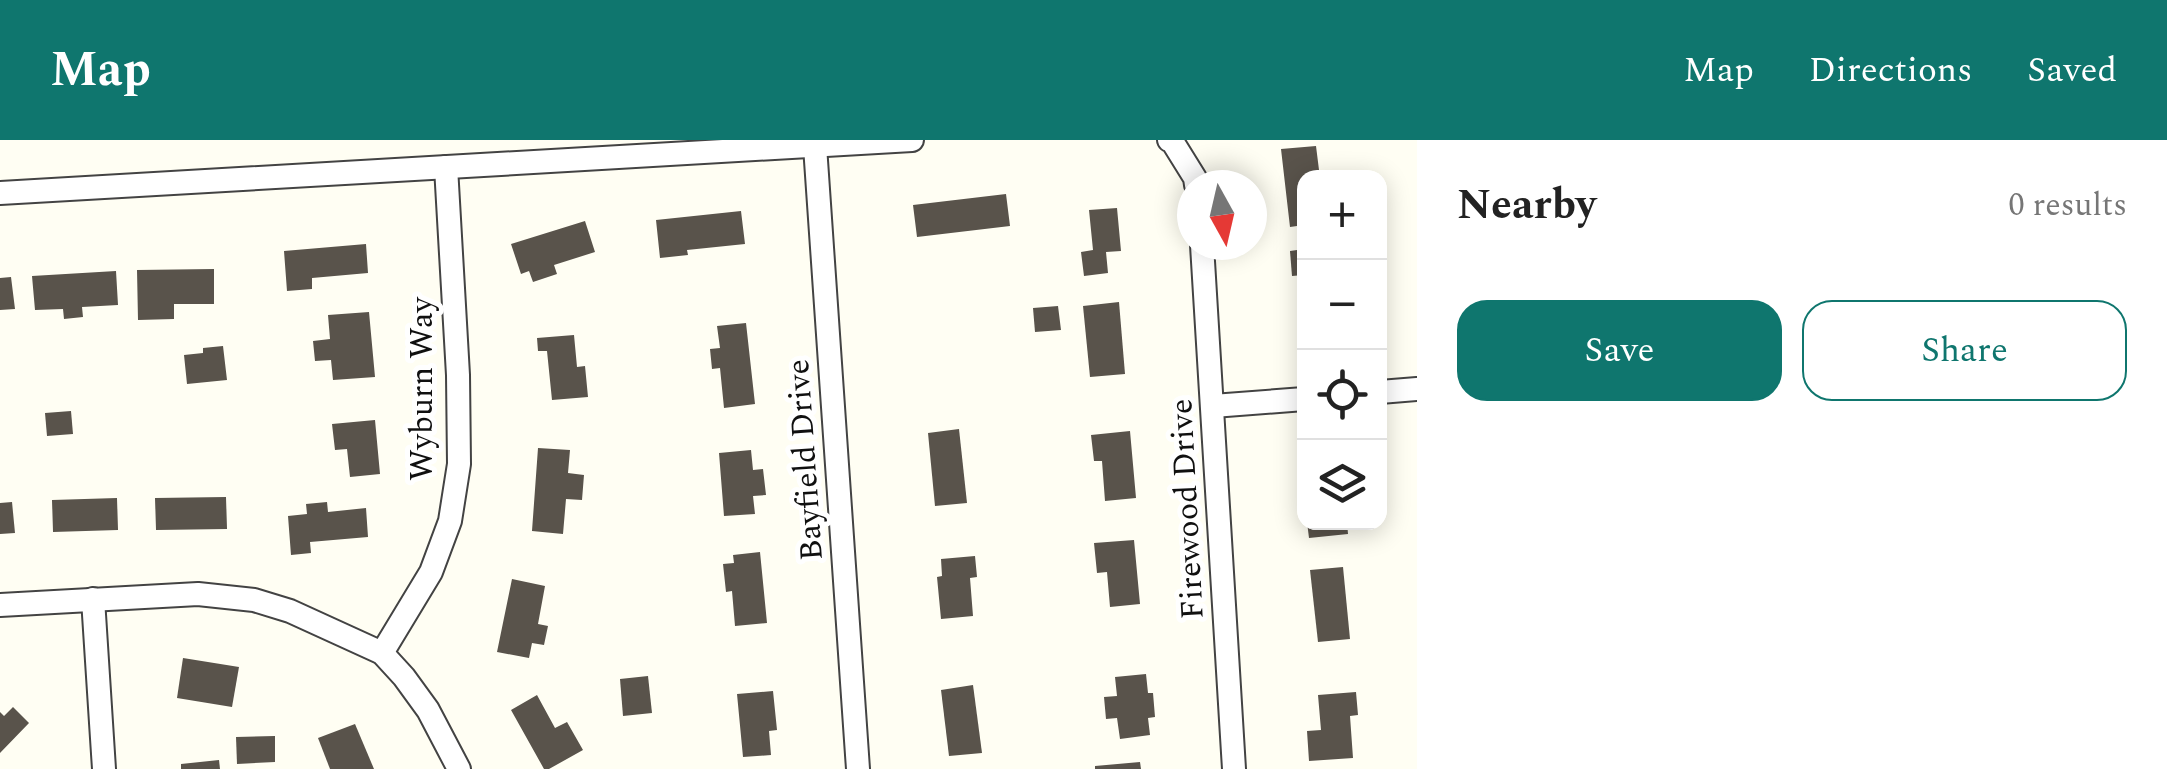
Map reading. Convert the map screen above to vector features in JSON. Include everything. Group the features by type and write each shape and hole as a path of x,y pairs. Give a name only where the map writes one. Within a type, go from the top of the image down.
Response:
{"street":[{"path":"0,193 912,140"},
{"path":"1170,141 1190,170"},
{"name":"Bayfield Drive","path":"815,146 858,769"},
{"name":"Wyburn Way","path":"382,653 431,572 450,521 459,464 446,167"},
{"name":"Firewood Drive","path":"1203,260 1234,769"},
{"path":"1387,392 1417,390"},
{"path":"1212,406 1297,399"},
{"path":"0,605 198,594 254,600 290,611 382,653 428,710 459,769"},
{"path":"93,599 104,769"}],"building":[{"path":"1316,146 1319,170 1297,170 1297,226 1290,227 1281,149"},
{"path":"1006,194 1010,226 917,237 913,205"},
{"path":"1117,208 1121,251 1106,252 1108,273 1084,276 1081,252 1093,250 1089,210"},
{"path":"741,211 745,244 687,250 688,255 660,258 656,220"},
{"path":"585,221 595,252 554,265 557,274 533,282 529,271 521,274 511,244"},
{"path":"366,244 368,273 312,278 312,289 287,291 284,251"},
{"path":"1297,250 1297,276 1292,276 1290,251"},
{"path":"214,269 214,304 174,304 174,319 138,320 137,270"},
{"path":"116,271 118,305 82,307 83,317 64,319 63,309 35,310 32,276"},
{"path":"11,277 15,309 0,310 0,278"},
{"path":"1119,302 1125,374 1090,377 1083,306"},
{"path":"1058,306 1061,330 1035,332 1033,308"},
{"path":"369,312 375,377 333,380 331,360 315,361 313,341 330,339 328,315"},
{"path":"746,323 755,404 724,408 720,368 712,369 710,349 720,348 717,326"},
{"path":"574,335 577,367 585,366 588,397 552,400 547,351 538,351 537,338"},
{"path":"223,346 227,380 187,384 184,355"},
{"path":"71,411 73,434 47,436 45,413"},
{"path":"375,420 380,474 350,477 347,449 335,450 332,424"},
{"path":"959,429 967,503 935,506 928,433"},
{"path":"1130,431 1136,498 1105,501 1102,461 1094,461 1091,435"},
{"path":"538,448 570,450 568,473 584,475 582,500 566,499 563,534 532,531"},
{"path":"751,450 753,470 763,469 766,495 753,496 755,514 724,516 719,453"},
{"path":"226,497 227,529 156,530 155,498"},
{"path":"117,498 118,530 53,532 52,500"},
{"path":"12,502 15,533 0,534 0,503"},
{"path":"327,502 328,512 366,508 368,537 310,542 311,553 291,555 288,516 307,514 306,504"},
{"path":"1308,530 1348,530 1348,534 1309,538"},
{"path":"1134,540 1140,604 1110,607 1107,572 1097,573 1094,543"},
{"path":"760,552 767,623 735,626 732,591 726,592 723,564 734,563 733,555"},
{"path":"975,556 977,577 970,578 973,616 941,619 937,577 942,576 941,559"},
{"path":"1343,567 1350,639 1318,642 1310,570"},
{"path":"512,579 545,586 538,624 548,626 544,645 532,643 529,658 497,652"},
{"path":"183,658 239,667 232,707 177,698"},
{"path":"1146,674 1155,717 1148,718 1150,735 1120,739 1117,718 1106,719 1104,697 1117,696 1115,677"},
{"path":"648,676 652,713 623,716 620,679"},
{"path":"973,685 982,753 949,756 941,690"},
{"path":"773,691 777,730 769,731 771,755 743,757 737,694"},
{"path":"1356,692 1358,715 1350,716 1353,758 1309,761 1307,731 1321,730 1318,695"},
{"path":"537,695 555,728 567,722 583,750 549,769 544,769 511,710"},
{"path":"13,707 29,723 0,753 0,712 4,716"},
{"path":"355,724 374,769 330,769 318,738"},
{"path":"275,736 275,762 237,764 236,737"},
{"path":"219,760 220,769 181,769 181,764"},
{"path":"1140,762 1141,769 1095,769 1095,766"}]}
